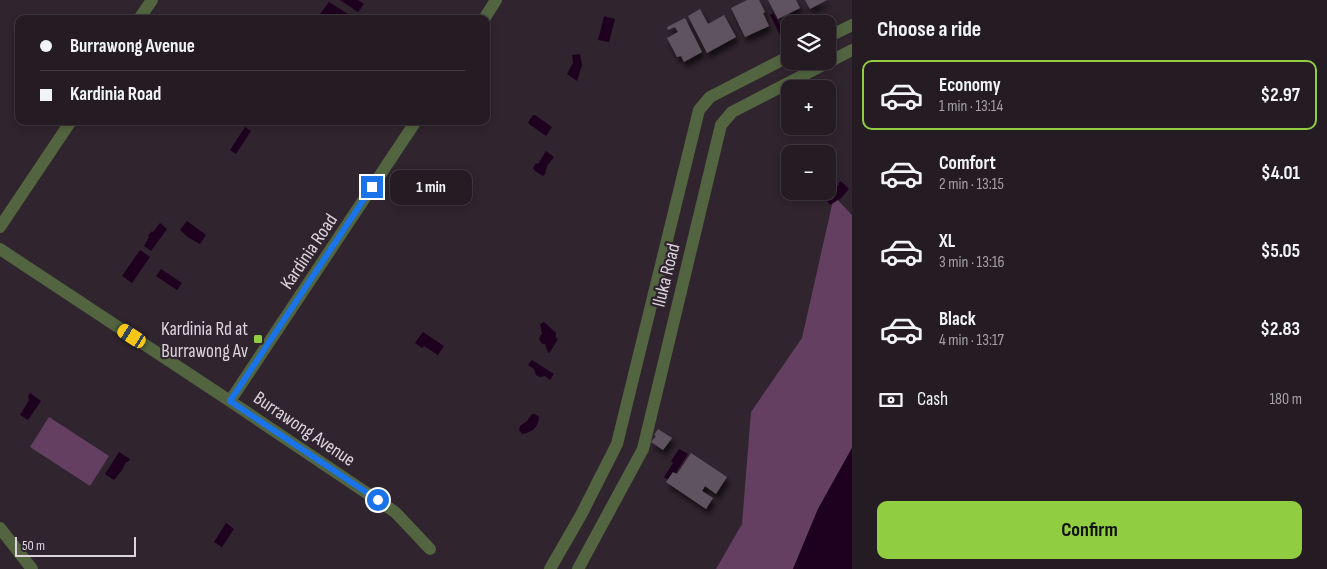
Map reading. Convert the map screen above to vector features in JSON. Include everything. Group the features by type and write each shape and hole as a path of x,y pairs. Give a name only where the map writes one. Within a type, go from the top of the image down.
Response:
{"street":[{"path":"142,15 152,0"},
{"path":"487,15 496,0"},
{"path":"836,33 852,25"},
{"name":"Iluka Road","path":"578,569 643,449 721,125 732,112 852,50"},
{"name":"Iluka Road","path":"550,569 581,515 617,444 699,110 710,97 781,61"},
{"path":"0,227 68,125"},
{"name":"Kardinia Road","path":"230,401 413,125"},
{"name":"Burrawong Avenue","path":"0,249 395,512 430,549"},
{"path":"0,528 32,569"}],"shaded area":[{"path":"340,0 358,0 364,4 358,12"},
{"path":"329,2 349,15 322,15 320,14"},
{"path":"773,13 781,24 781,37 770,15"},
{"path":"604,16 615,19 609,42 598,40"},
{"path":"580,54 582,65 577,81 567,74 573,63 572,55"},
{"path":"533,115 552,127 546,136 529,124 528,122"},
{"path":"245,127 251,131 236,154 230,150"},
{"path":"546,151 554,157 547,166 543,176 533,168 536,163 538,164"},
{"path":"841,181 849,189 841,198 830,205 826,200 836,200 836,188"},
{"path":"836,198 852,215 852,448 818,509 793,569 716,569 742,524 751,412 802,338 833,200 836,200"},
{"path":"187,221 206,235 200,244 180,230"},
{"path":"160,223 167,229 151,251 144,246 148,236"},
{"path":"140,250 150,257 132,283 122,276"},
{"path":"161,269 182,283 177,290 156,276"},
{"path":"544,322 556,333 556,338 558,339 548,353 545,344 542,344 539,339 542,334 540,324"},
{"path":"423,332 444,346 438,355 424,346 422,348 415,343"},
{"path":"532,360 554,374 550,380 545,376 540,377 536,375 534,369 528,365"},
{"path":"30,393 41,401 28,420 20,415 29,400 28,396"},
{"path":"532,414 539,417 538,424 531,431 522,434 519,430 520,426"},
{"path":"49,417 109,456 90,486 30,447"},
{"path":"852,448 852,569 793,569 818,509"},
{"path":"679,449 688,454 675,474 668,480 664,477"},
{"path":"119,452 130,459 114,480 105,474"},
{"path":"226,523 234,529 222,547 214,542"}],"building":[{"path":"747,0 759,0 769,26 745,37 731,8"},
{"path":"768,0 796,0 800,8 786,15 781,15 778,19"},
{"path":"805,0 827,0 810,9"},
{"path":"700,9 708,24 724,15 736,37 707,53 688,16"},
{"path":"685,18 702,52 684,62 681,56 677,57 667,38 678,32 675,27 668,30 667,27"},
{"path":"658,429 672,438 663,450 651,442 656,436 654,435"},
{"path":"691,453 727,477 716,494 705,486 702,491 713,498 706,509 666,482 673,472 677,474"}],"place":[{"name":"Kardinia Rd at Burrawong Av","path":"258,339"}],"route":[{"path":"372,187 230,401 378,500"}]}
